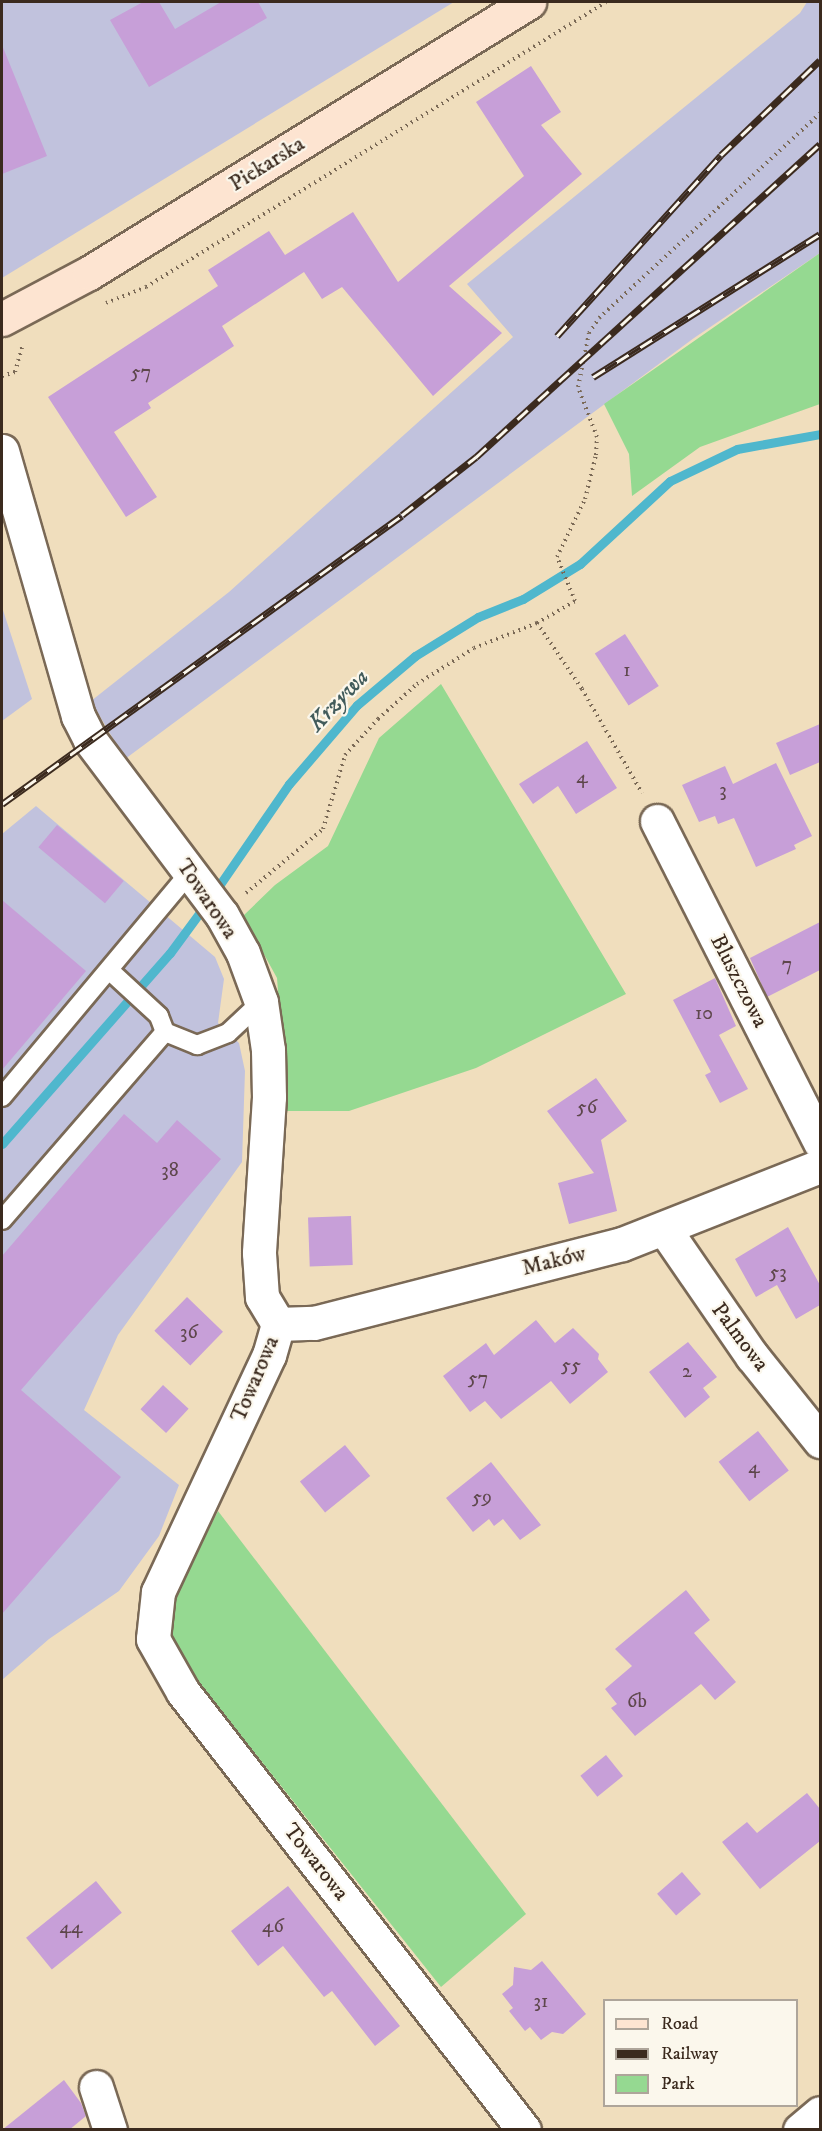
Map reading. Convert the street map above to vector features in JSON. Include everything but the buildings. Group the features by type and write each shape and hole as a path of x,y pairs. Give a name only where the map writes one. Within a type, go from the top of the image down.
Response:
{"street":[{"name":"Piekarska","path":"2,319 98,267 529,2"},
{"name":"Towarowa","path":"2,450 78,716 90,740 222,915 243,953 261,1002 269,1097 259,1253 262,1297 278,1324 269,1355 158,1592 153,1639 183,1692 524,2130"},
{"name":"Bluszczowa","path":"657,821 820,1142"},
{"name":"Maków","path":"278,1324 314,1323 664,1230 820,1166"},
{"name":"Palmowa","path":"664,1230 752,1356 820,1441"},
{"path":"96,2087 110,2130"},
{"path":"800,2130 820,2113"}],"lane":[{"path":"2,1097 116,976 195,879"},
{"path":"116,976 162,1024 197,1045 228,1033 261,1002"},
{"path":"2,1220 162,1024"}],"path":[{"path":"104,304 146,287 606,2"},
{"path":"222,915 235,909 251,885 302,850 323,829 345,755 378,719 417,684 464,654 537,623 575,601 569,594 557,557 585,499 596,455 597,437 578,387 589,333 599,318 820,113"},
{"path":"2,376 15,372 21,348 29,342"},
{"path":"537,623 582,688 657,821"}],"shaded area":[{"path":"2,2 454,2 2,278"},
{"path":"807,2 820,2 820,253 694,338 125,759 91,701 229,592 513,337 467,284 800,13"},
{"path":"2,607 32,699 2,721"},
{"path":"36,806 215,957 224,979 218,1023 239,1043 245,1071 242,1162 118,1335 84,1410 179,1485 159,1536 119,1591 49,1639 2,1680 2,834"}],"green space":[{"path":"820,253 820,404 700,447 632,496 629,454 604,404"},
{"path":"441,684 626,994 476,1068 349,1111 287,1111 277,978 243,916 275,885 328,846 379,738"},
{"path":"218,1511 526,1914 441,1987 196,1679 172,1636 175,1596"}],"waterway":[{"name":"Krzywa","path":"214,893 289,784 357,705 415,656 478,617 523,599 580,564 670,481 737,449 820,434"},
{"name":"Krzywa","path":"2,1144 170,953 206,904"}],"railway":[{"path":"557,336 721,155 820,60"},
{"path":"2,804 402,515 476,457 820,144"},
{"path":"593,377 820,234"}]}
